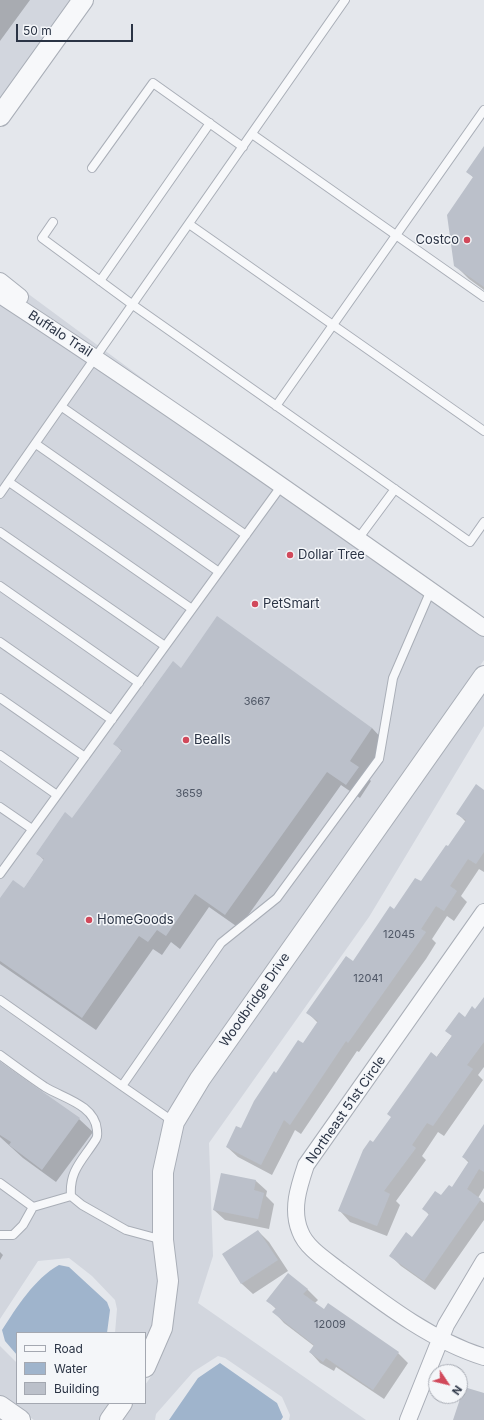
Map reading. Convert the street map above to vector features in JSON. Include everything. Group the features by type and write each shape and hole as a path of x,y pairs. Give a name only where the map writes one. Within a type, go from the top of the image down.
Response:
{"street":[{"path":"3,106 83,0"},
{"name":"Buffalo Trail","path":"0,281 96,358"},
{"name":"Buffalo Trail","path":"0,295 96,358"},
{"path":"96,358 282,485 484,628"},
{"name":"Woodbridge Drive","path":"146,1365 162,1328 168,1280 163,1240 163,1172 174,1122 204,1073 484,676"},
{"name":"Northeast 51st Circle","path":"484,912 306,1165 298,1189 296,1212 300,1232 315,1252 371,1295 440,1338 469,1353 484,1358"},
{"path":"408,1420 440,1338 455,1309 484,1261"},
{"path":"110,1420 121,1404"},
{"path":"0,1406 20,1420"}],"lane":[{"path":"0,494 345,0"},
{"path":"92,168 153,83 243,147"},
{"path":"276,406 334,326 484,110"},
{"path":"100,281 210,123"},
{"path":"252,134 484,297"},
{"path":"53,222 42,238 133,305 470,542 484,522"},
{"path":"190,224 484,431"},
{"path":"62,407 246,535"},
{"path":"36,444 219,572"},
{"path":"9,482 192,609"},
{"path":"1,869 85,757 282,485"},
{"path":"358,539 395,489"},
{"path":"0,532 165,646"},
{"path":"0,586 139,683"},
{"path":"122,1086 221,943 277,898 379,759 393,678 430,590"},
{"path":"0,642 112,720"},
{"path":"0,698 85,757"},
{"path":"0,755 57,795"},
{"path":"0,807 32,829"},
{"path":"0,1000 174,1122"},
{"path":"0,1055 46,1088 77,1103 89,1113 96,1123 97,1137 75,1168 70,1183 70,1196"},
{"path":"0,1183 33,1207"},
{"path":"0,1235 13,1235 23,1225 33,1207 70,1196"},
{"path":"70,1196 82,1205 126,1230 163,1240"}],"shaded area":[{"path":"0,0 72,0 0,100"},
{"path":"0,273 484,631 484,660 192,1074 166,1117 160,1279 153,1324 146,1342 146,1332 115,1332 117,1309 115,1300 92,1276 69,1258 38,1261 0,1319"},
{"path":"484,692 484,726 369,917 209,1143 213,1256 198,1303 366,1420 289,1420 290,1415 282,1397 225,1358 218,1356 193,1372 156,1414 155,1420 121,1420 132,1404 146,1404 146,1384 150,1378 171,1329 172,1174 182,1126 207,1084"},
{"path":"0,1346 16,1362 16,1404 110,1404 99,1420 34,1420 0,1396"}],"water":[{"path":"59,1265 69,1267 107,1302 110,1310 107,1332 16,1332 16,1354 5,1341 2,1330 27,1294 50,1271"},
{"path":"220,1363 277,1403 283,1417 281,1420 169,1420 198,1378"}],"building":[{"name":"Costco","path":"484,146 484,287 454,266 447,215 473,177 466,172"},
{"path":"217,616 372,728 350,761 359,767 346,785 327,772 225,915 195,894 166,936 157,930 148,942 139,936 82,1018 0,961 0,898 13,880 24,888 44,859 36,854 65,812 72,818 122,750 113,744 173,661 181,668"},
{"path":"476,784 484,790 484,852 476,864 468,859 450,886 457,891 444,911 436,906 421,929 426,932 348,1043 346,1041 290,1125 284,1120 261,1165 226,1147 236,1126 241,1128 254,1101 274,1071 276,1073 298,1040 303,1043 318,1021 306,1013 346,956 353,961 390,906 394,909 415,878 421,881 446,845 448,846 466,820 456,814"},
{"path":"484,997 484,1042 467,1065 473,1069 433,1126 427,1123 412,1145 416,1148 384,1191 390,1194 377,1226 338,1211 363,1150 370,1140 373,1142 391,1117 387,1114 431,1052 437,1057 452,1036 445,1031 459,1012 465,1017 472,1006 475,1009"},
{"path":"0,1062 80,1118 42,1170 9,1145 11,1142 0,1135"},
{"path":"484,1124 484,1172 479,1169 467,1189 481,1199 424,1281 389,1256 406,1232 412,1237 429,1214 422,1209 435,1191 441,1195 449,1185 452,1187 469,1161 462,1157"},
{"path":"221,1173 256,1180 254,1190 264,1193 258,1219 213,1210"},
{"path":"258,1230 278,1260 241,1284 222,1254"},
{"path":"288,1273 308,1289 303,1294 324,1309 328,1303 399,1352 373,1390 326,1358 323,1362 309,1352 314,1345 272,1312 276,1308 266,1301"},
{"path":"468,1388 484,1393 484,1420 453,1420 458,1404 468,1404"}],"place":[{"name":"Costco","path":"467,240"},
{"name":"Dollar Tree","path":"290,555"},
{"name":"PetSmart","path":"255,604"},
{"name":"Bealls","path":"186,740"},
{"name":"HomeGoods","path":"89,920"}]}
